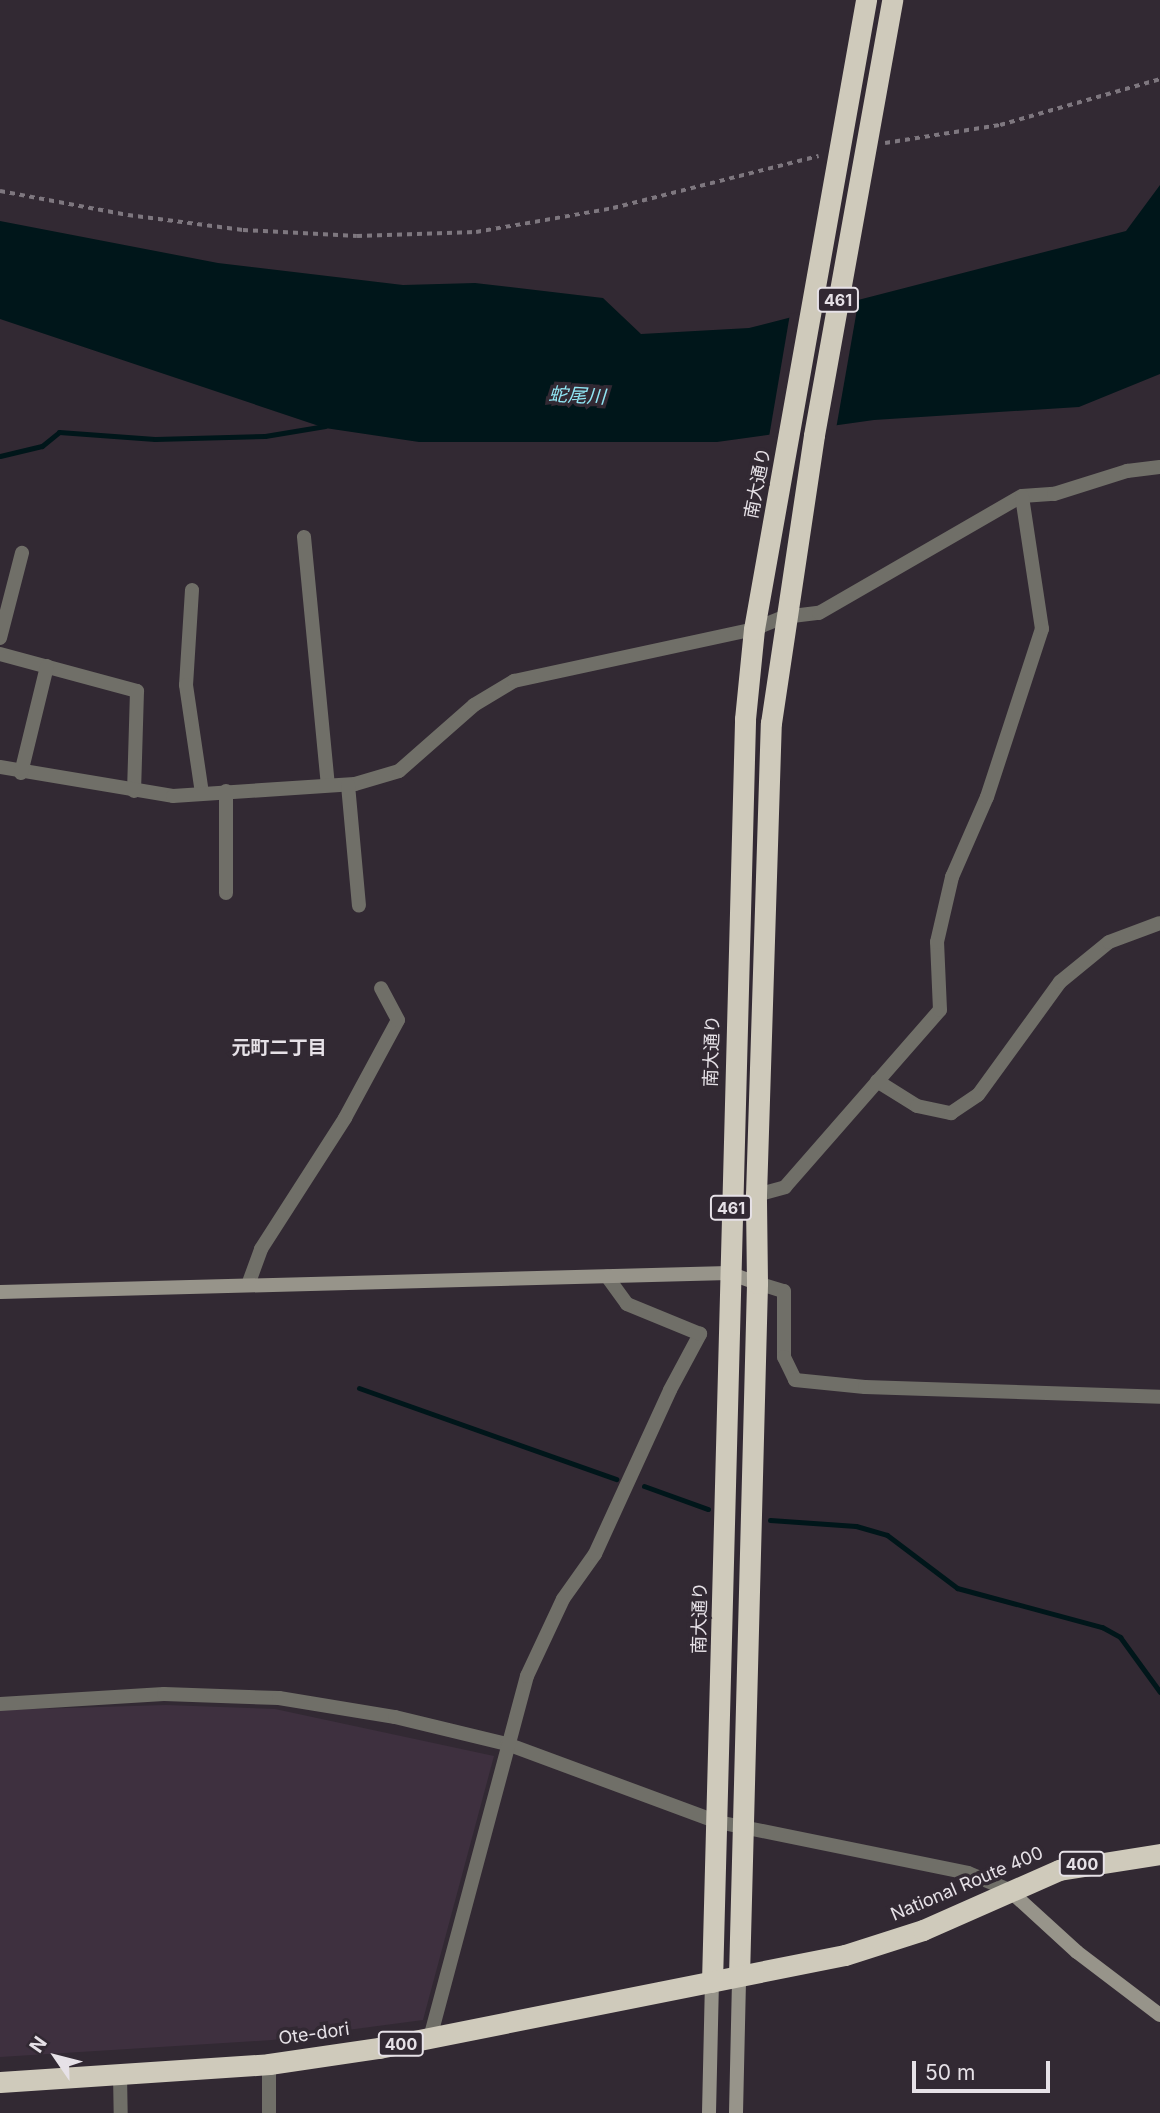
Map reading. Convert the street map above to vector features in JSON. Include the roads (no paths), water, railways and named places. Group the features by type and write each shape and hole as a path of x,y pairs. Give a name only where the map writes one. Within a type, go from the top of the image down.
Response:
{"highway":[{"name":"南大通り","path":"712,1982 745,719 754,628 866,0"},
{"name":"461","path":"739,1976 757,1283 755,1195 766,812 785,617 814,435 892,0"},
{"name":"National Route 400","path":"712,1982 884,1944 1009,1891 1089,1862 1160,1854"},
{"name":"Ote-dori","path":"0,2081 269,2064 430,2038 712,1982"}],"street":[{"path":"0,767 21,773 173,796 348,785 399,771 474,705 514,681 754,628 785,617 819,613 1022,496 1054,494 1126,471 1160,467"},
{"path":"755,1195 785,1187 940,1010 937,942 951,877 987,797 1042,629 1022,496"},
{"path":"304,537 328,785"},
{"path":"0,638 22,553"},
{"path":"192,590 186,685 202,793"},
{"path":"0,654 137,691 134,791"},
{"path":"21,773 47,666"},
{"path":"348,785 359,905"},
{"path":"226,791 226,893"},
{"path":"877,1081 917,1106 951,1113 978,1095 1060,982 1109,942 1160,923"},
{"path":"248,1286 261,1249 345,1118 398,1020 382,988"},
{"path":"0,1292 729,1273 784,1291 784,1357 795,1380 865,1387 1160,1397"},
{"path":"430,2038 527,1676 564,1599 595,1555 700,1334 627,1304 607,1276"},
{"path":"0,1704 164,1694 279,1698 395,1717 507,1744 718,1822 968,1873 1009,1891 1077,1952 1160,2015"},
{"path":"736,2113 739,1976"},
{"name":"南大通り","path":"709,2113 712,1982"},
{"path":"269,2064 269,2113"},
{"path":"120,2074 121,2113"}],"water":[{"name":"蛇尾川","path":"1160,185 1160,374 1079,407 874,420 717,442 419,442 325,428 0,319 0,221 218,263 403,285 475,283 603,298 641,334 749,328 1126,231"}],"waterway":[{"path":"0,456 42,446 59,432 155,439 265,436 325,426"},
{"path":"359,1388 616,1479"},
{"path":"644,1486 708,1509"},
{"path":"770,1520 856,1526 887,1535 957,1588 1102,1627 1120,1637 1160,1692"}],"district":[{"name":"元町二丁目","path":"279,1048"}]}
